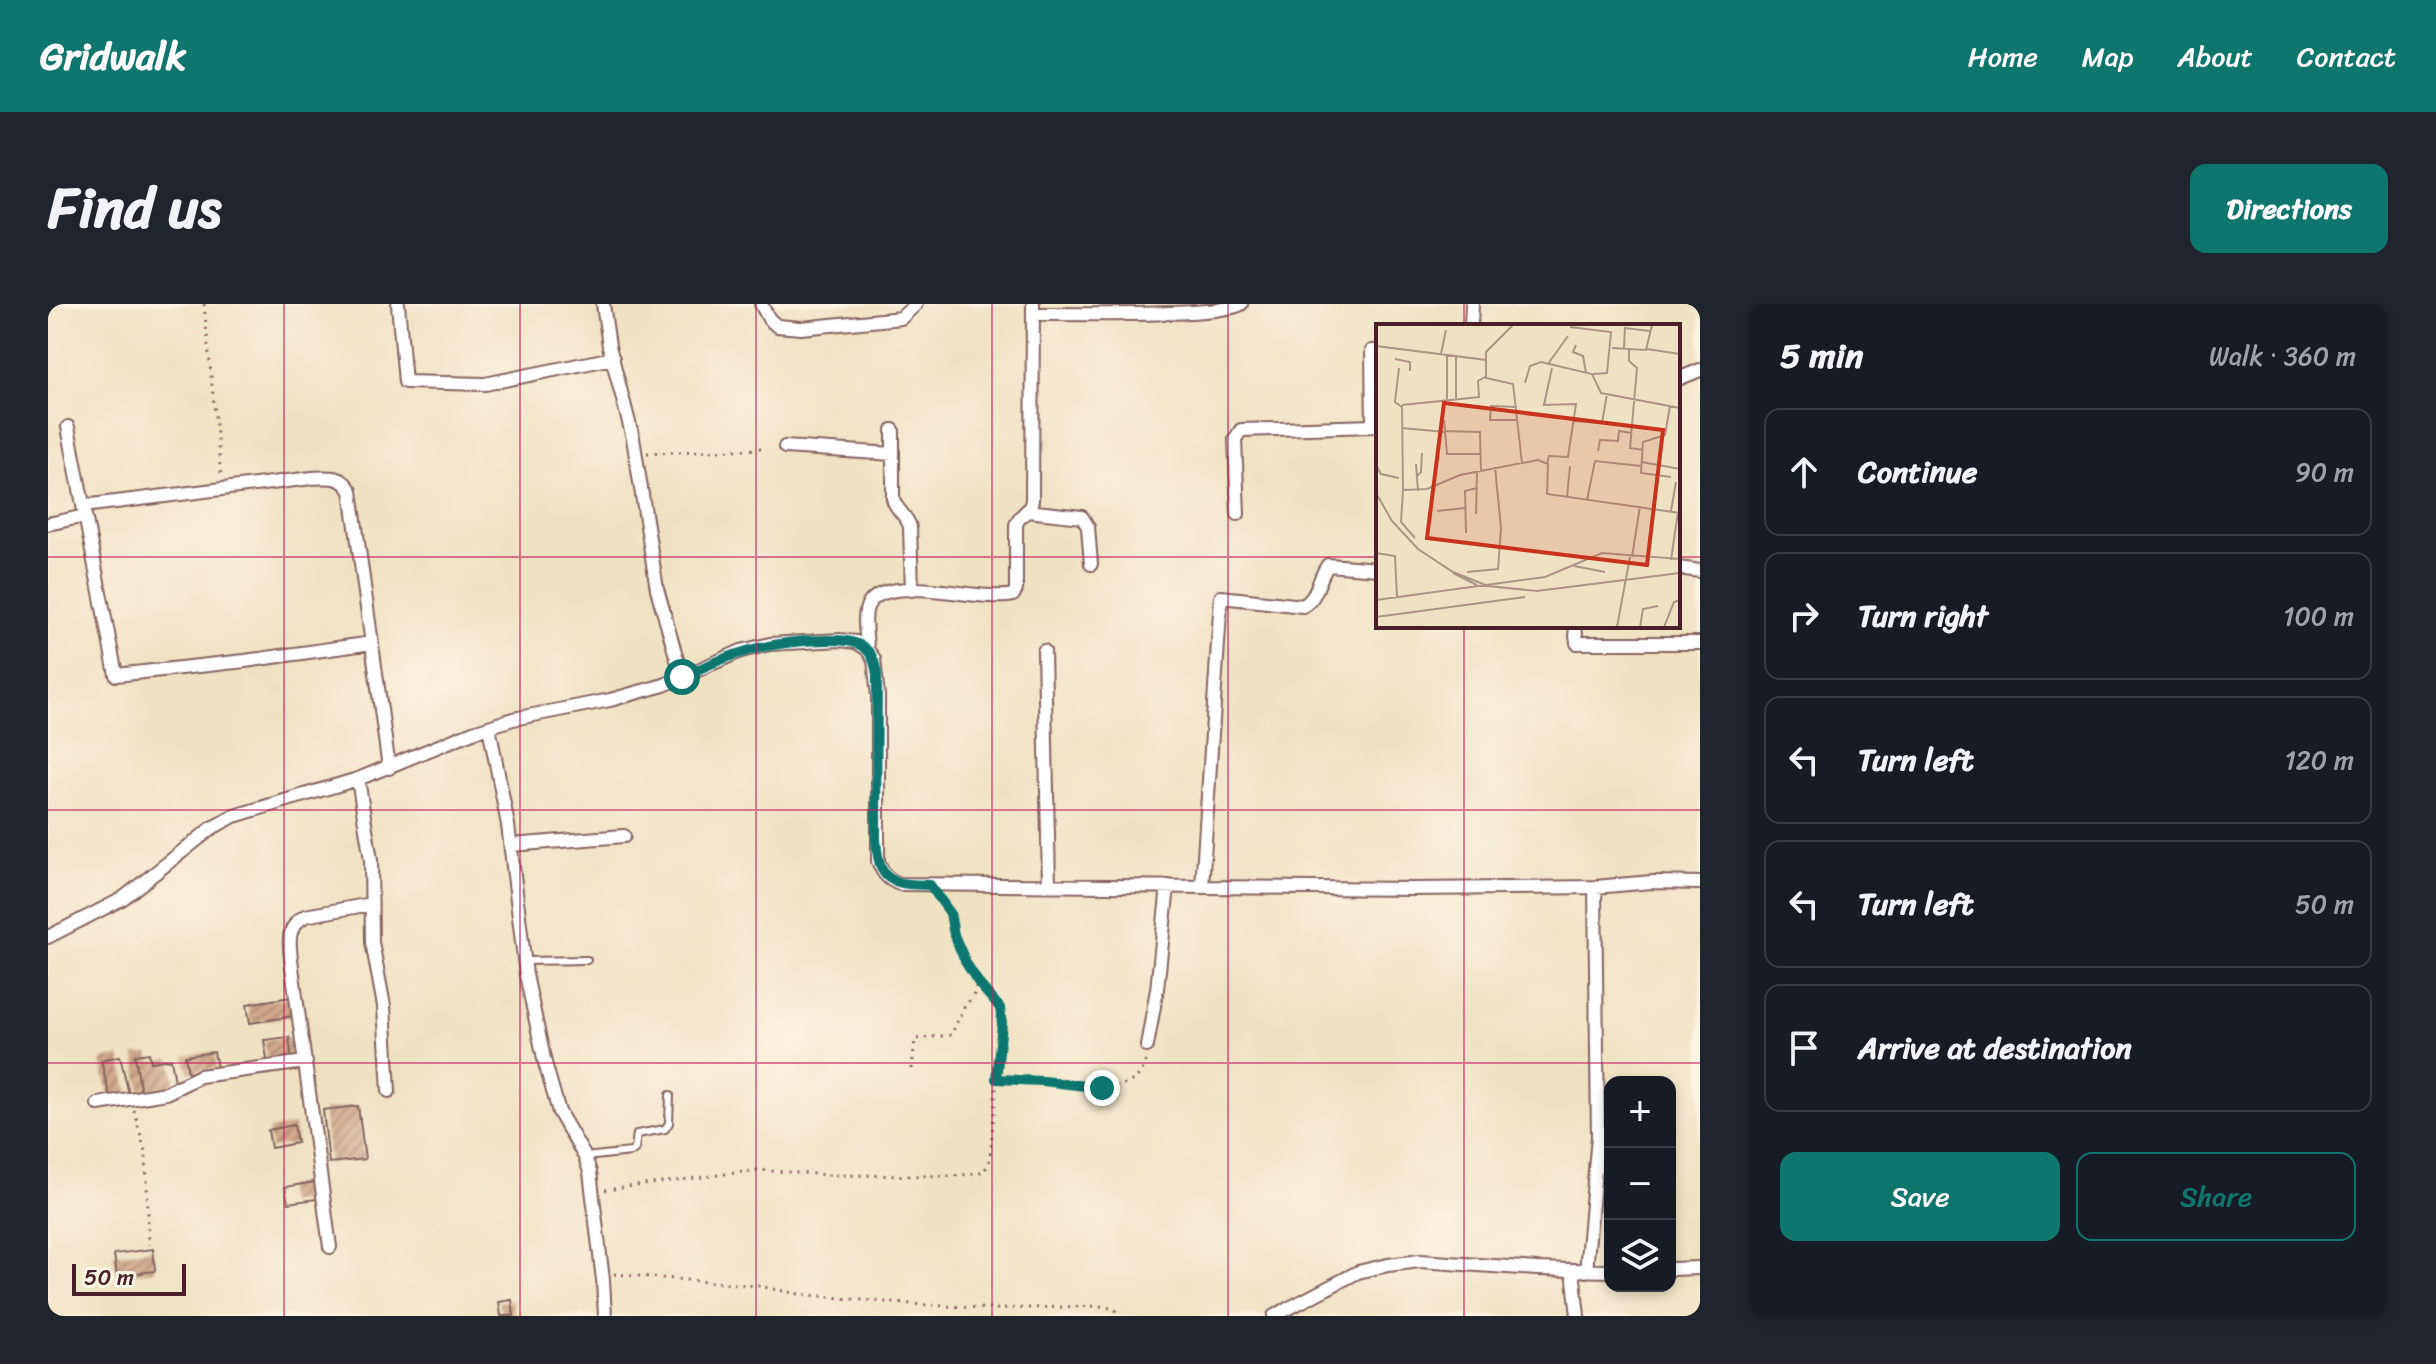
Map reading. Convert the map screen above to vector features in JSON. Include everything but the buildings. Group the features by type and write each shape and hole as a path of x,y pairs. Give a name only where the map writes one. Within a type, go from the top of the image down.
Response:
{"street":[{"path":"398,304 405,382 485,384 613,358"},
{"path":"603,304 636,453 657,589 682,677"},
{"path":"761,304 777,326 801,328 901,318 916,304"},
{"path":"867,649 866,612 876,596 912,590 997,597 1013,595 1017,581 1017,519 1031,505 1033,309 1190,311 1234,308 1241,304"},
{"path":"1471,324 1472,304"},
{"path":"1238,514 1235,439 1241,430 1373,426 1372,351 1376,351"},
{"path":"1680,378 1700,370"},
{"path":"68,427 116,675 372,643"},
{"path":"893,430 893,498 894,505 908,519 910,527 912,590"},
{"path":"785,447 893,454"},
{"path":"48,524 84,511 222,487 312,478 338,478 346,482 351,491 389,768"},
{"path":"1027,511 1082,517 1088,527 1091,564"},
{"path":"1202,887 1221,597 1303,606 1310,603 1321,573 1328,565 1376,569"},
{"path":"1680,568 1700,571"},
{"path":"1575,628 1577,643 1700,643"},
{"path":"48,937 122,899 212,828 234,816 358,779 513,719 623,697 664,685 741,651 770,644 840,640 856,642 867,649 874,659 877,674 878,861 890,881 900,884 1413,889 1700,883"},
{"path":"1044,651 1049,885"},
{"path":"489,727 511,845 524,961 552,1093 559,1112 585,1157 593,1191 605,1316"},
{"path":"358,779 371,860 372,942 384,1006 389,1091"},
{"path":"511,845 624,836"},
{"path":"1147,1046 1157,989 1168,886"},
{"path":"1578,1316 1579,1270 1598,1136 1595,887"},
{"path":"330,1247 290,931 295,922 305,916 371,904"},
{"path":"98,1104 174,1091 200,1076 306,1062"},
{"path":"1274,1316 1358,1272 1388,1265 1420,1261 1604,1271"},
{"path":"1676,1269 1700,1268"}],"lane":[{"path":"524,961 587,960"},
{"path":"585,1157 631,1152 635,1149 637,1134 665,1129 669,1123 670,1095"}],"path":[{"path":"204,304 222,487"},
{"path":"636,453 762,449"},
{"path":"593,1191 738,1171 849,1175 984,1172 990,1159 1002,1015 996,1002 977,982 959,949 950,913 930,885"},
{"path":"912,1069 915,1039 951,1035 963,1009 975,993 977,982"},
{"path":"996,1079 1043,1081 1092,1089 1115,1086 1141,1071 1145,1065 1147,1046"},
{"path":"133,1098 146,1155 149,1245"},
{"path":"602,1273 759,1286 798,1294 894,1303 997,1309 1100,1306 1115,1309 1120,1316"}],"route":[{"path":"682,677 741,651 770,644 840,640 856,642 867,649 874,659 877,674 876,839 882,872 890,881 900,884 930,885 950,913 954,935 966,963 996,1002 1002,1015 996,1079 1025,1079 1102,1088"}]}
